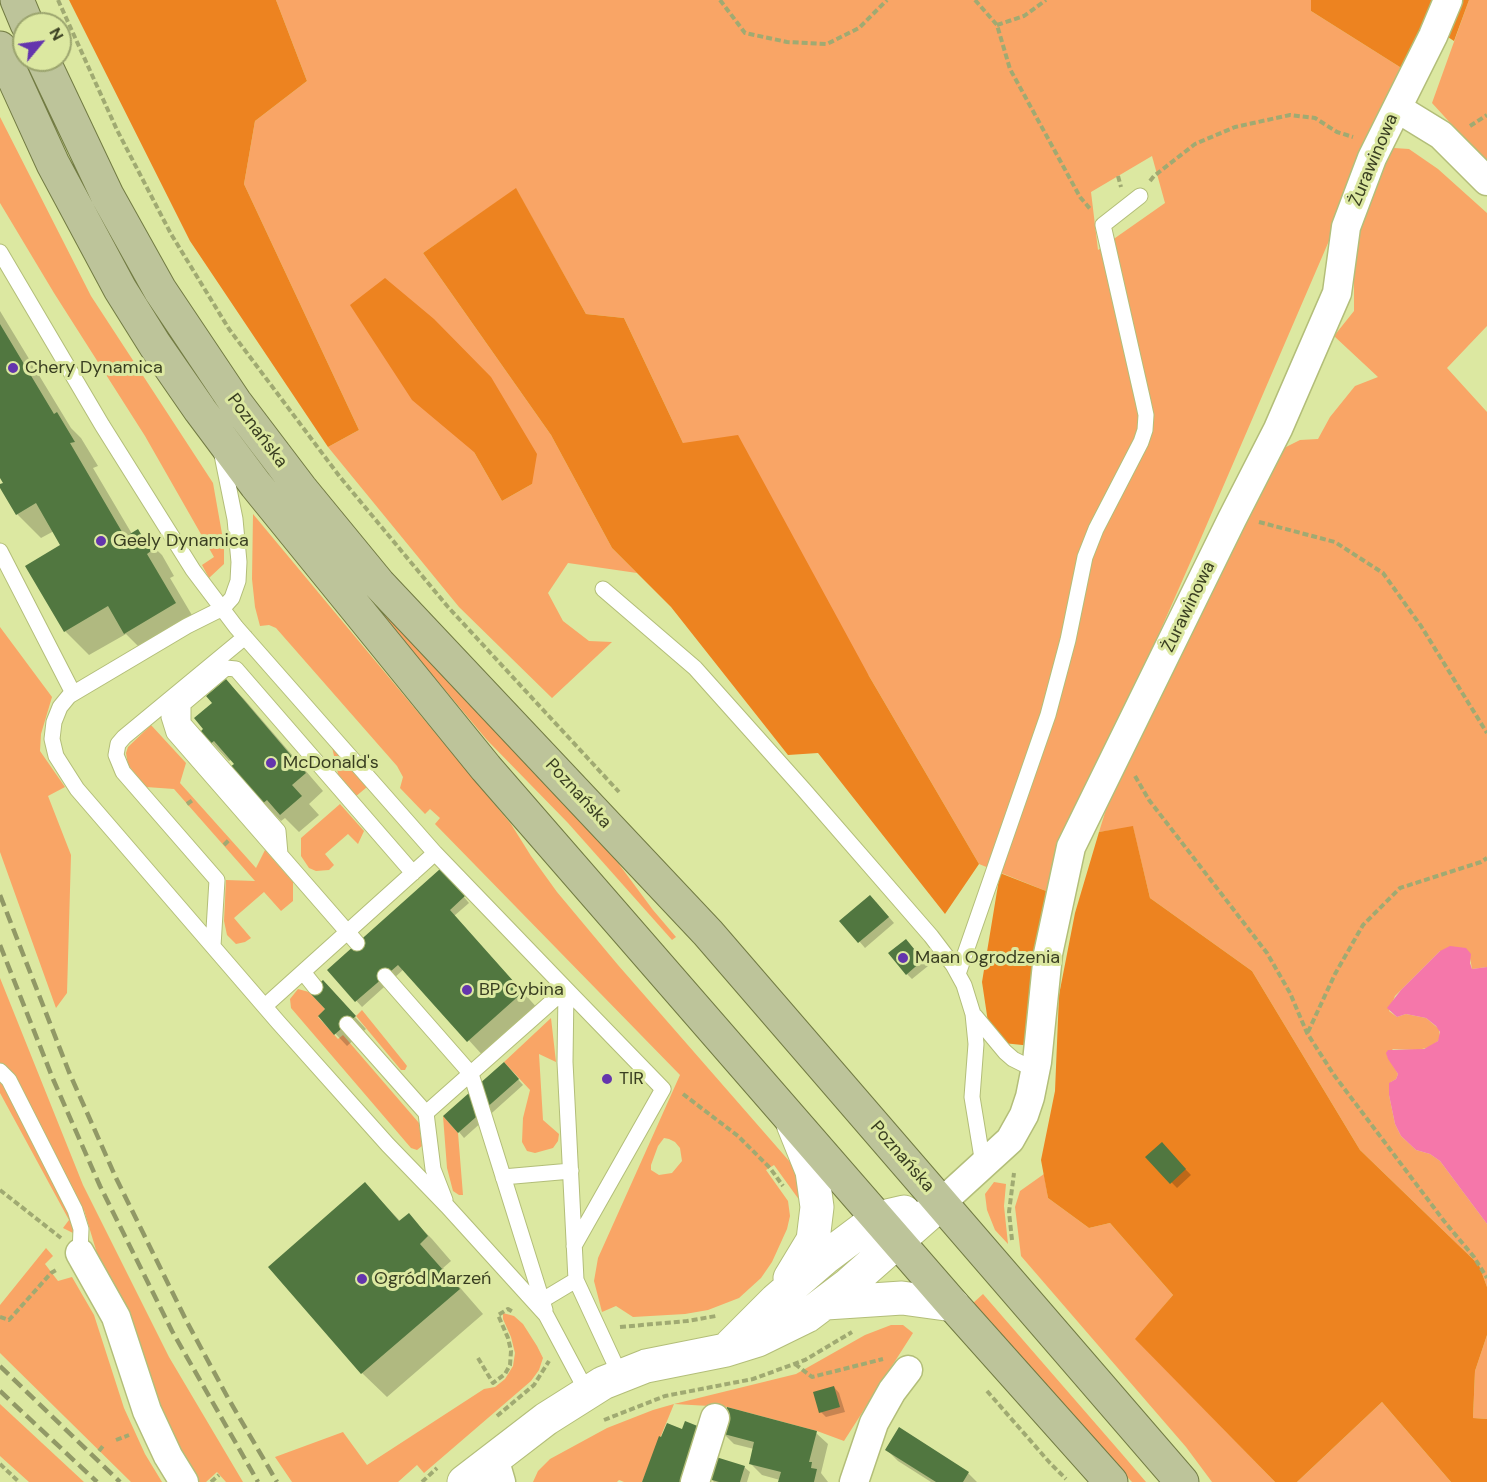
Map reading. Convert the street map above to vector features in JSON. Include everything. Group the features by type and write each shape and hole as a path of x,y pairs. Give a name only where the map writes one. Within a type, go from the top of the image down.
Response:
{"main road":[{"name":"Poznańska","path":"0,48 53,164 120,289 155,345 218,435 321,566 486,768 953,1305 1111,1482"},
{"name":"Poznańska","path":"49,72 82,145 141,258 209,364 294,480 379,584 708,933 1182,1482"}],"street":[{"name":"Żurawinowa","path":"941,1203 1001,1150 1019,1127 1030,1097 1048,954 1071,847 1278,429 1337,293 1346,227 1372,158 1448,0"},
{"path":"1397,108 1441,135 1487,181"},
{"path":"776,1300 813,1240 817,1207 812,1170 790,1117"},
{"path":"726,1350 776,1300 826,1257 888,1230 941,1203"},
{"path":"464,1482 497,1470 546,1419 587,1392 620,1375 667,1361 726,1350 782,1330 826,1303 888,1230"},
{"path":"80,1253 117,1317 147,1411 168,1456 184,1482"},
{"path":"826,1303 902,1298 953,1305"},
{"path":"854,1482 874,1423 908,1370"},
{"path":"695,1482 715,1418"}],"lane":[{"path":"958,974 1048,715 1068,640 1085,557 1096,529 1145,430 1146,416 1143,401 1103,225 1140,196"},
{"path":"0,252 102,426 193,570 245,637 435,853 663,1089 574,1246"},
{"path":"218,435 235,519 239,562 237,587 232,598 223,608 187,626 73,693 60,707 52,731 53,748 59,764 77,789 278,1022 388,1145 541,1307"},
{"path":"0,552 73,693"},
{"path":"603,589 695,668 931,936 958,974 970,1000 973,1014 976,1044 972,1097 983,1164"},
{"path":"213,946 217,880 123,772 116,755 117,747 124,737 245,637"},
{"path":"280,854 278,831 183,723 183,704 226,668 236,669 413,873"},
{"path":"183,689 168,717 174,733 352,937"},
{"path":"265,1006 303,972 352,937 435,853"},
{"path":"303,972 315,987"},
{"path":"385,975 471,1074 541,1307 587,1392"},
{"path":"426,1113 566,989"},
{"path":"566,989 565,1062 576,1280 620,1375"},
{"path":"973,1014 1005,1052 1013,1059 1035,1070"},
{"path":"346,1024 426,1113 433,1169 447,1206"},
{"path":"0,1071 9,1080 75,1210 81,1229 80,1253"},
{"path":"503,1177 571,1171"},
{"path":"541,1307 576,1280"}],"path":[{"path":"58,0 117,130 171,234 229,329 340,477 448,607 623,796"},
{"path":"720,0 745,33 787,42 827,44 859,28 888,0"},
{"path":"975,0 997,25 1010,69 1080,197 1103,225"},
{"path":"997,25 1024,16 1046,0"},
{"path":"1140,196 1154,176 1195,144 1235,127 1290,115 1315,118 1337,132 1352,137 1370,136 1380,141"},
{"path":"1232,519 1268,523 1335,542 1383,573 1421,626 1487,733"},
{"path":"1119,750 1149,800 1267,953 1290,993 1307,1033 1334,1075 1444,1221 1474,1257 1487,1278"},
{"path":"187,804 194,799"},
{"path":"224,845 230,839"},
{"path":"1307,1033 1335,974 1363,925 1400,888 1481,862 1487,858"},
{"path":"663,1089 680,1091 738,1136 770,1168"},
{"path":"1011,1247 1009,1212 1019,1127"},
{"path":"0,1190 80,1253 51,1273 9,1320 0,1317"},
{"path":"478,1358 493,1383 505,1374 510,1365 511,1351 498,1315 508,1309 514,1312"},
{"path":"600,1330 719,1316"},
{"path":"595,1424 665,1396 753,1379 805,1360 858,1328"},
{"path":"544,1352 549,1360"},
{"path":"794,1364 812,1377 881,1358 908,1370"},
{"path":"982,1386 1069,1482"},
{"path":"116,1440 135,1433"},
{"path":"99,1451 103,1446"},
{"path":"0,1464 19,1482"},
{"path":"211,1482 219,1474"}],"shaded area":[{"path":"69,0 276,0 307,81 255,121 244,184 359,430 328,447 190,241"},
{"path":"276,0 1311,0 1311,11 1403,69 1046,891 979,864 869,676 683,443 624,318 586,314 516,189 423,253 551,435 612,548 637,573 568,563 548,593 563,621 589,641 612,642 552,698 459,607 328,447 359,430 244,184 255,121 307,81","holes":["1152,156 1165,203 1098,250 1091,192","474,452 532,484 502,501"]},
{"path":"1311,0 1469,0 1454,41 1425,22 1403,69 1311,11"},
{"path":"1469,0 1487,0 1487,163 1432,103"},
{"path":"0,117 91,296 213,483 224,545 224,564 209,578 202,565 214,557 145,436 0,203"},
{"path":"1394,148 1409,149 1438,169 1487,213 1487,326 1447,368 1487,412 1487,967 1472,969 1470,958 1440,951 1395,996 1389,1011 1397,1017 1406,1014 1426,1018 1439,1029 1438,1041 1430,1047 1418,1050 1393,1049 1387,1055 1398,1074 1391,1082 1389,1095 1395,1124 1401,1136 1416,1150 1430,1154 1440,1161 1487,1224 1487,1287 1479,1265 1360,1150 1252,971 1150,898 1133,827 1099,832 1124,751 1282,449 1300,440 1318,439 1330,417 1355,386 1378,377 1334,336 1354,311 1354,228 1386,158"},
{"path":"516,188 586,314 624,318 683,443 738,435 869,676 979,864 945,914 818,753 788,755 671,607 612,548 551,435 423,253"},
{"path":"385,278 434,319 491,377 537,454 532,484 502,501 474,452 412,400 350,305"},
{"path":"253,514 511,824 557,892 797,1170 805,1208 774,1165 766,1170 788,1201 790,1216 787,1229 772,1262 761,1278 739,1298 708,1310 685,1314 633,1317 616,1306 602,1312 594,1281 598,1258 680,1075 435,824 440,818 430,809 425,814 400,788 403,777 397,766 276,628 269,625 260,626 252,579","holes":["664,1138 669,1139 680,1148 682,1161 672,1173 659,1175 651,1170 651,1165 658,1146"]},
{"path":"381,607 604,844 676,937 672,940 568,823 487,740 377,609"},
{"path":"0,627 52,697 41,734 40,751 65,787 48,796 71,855 67,993 56,1008 0,852"},
{"path":"151,725 186,763 180,783 256,868 265,850 293,882 293,901 281,911 264,892 234,918 251,938 245,942 236,944 227,935 224,921 226,880 255,881 174,789 146,787 128,765 126,753 128,747"},
{"path":"332,747 367,787 355,797 339,778"},
{"path":"340,804 364,831 358,844 348,834 325,854 334,865 329,870 316,871 309,868 301,856 301,838"},
{"path":"1133,826 1150,898 1252,971 1360,1150 1479,1265 1487,1287 1487,1335 1475,1371 1473,1418 1487,1419 1487,1482 1451,1482 1382,1402 1297,1482 1275,1482 1135,1339 1173,1295 1110,1223 1089,1228 1048,1198 1041,1160 1055,1091 1059,995 1075,913 1099,832"},
{"path":"1000,873 1046,891 1032,1046 1003,1043 988,1022 982,982"},
{"path":"1450,946 1466,948 1471,954 1472,969 1487,967 1487,1224 1440,1161 1430,1154 1416,1150 1401,1136 1395,1124 1389,1095 1389,1083 1396,1079 1398,1074 1388,1059 1386,1053 1388,1050 1424,1049 1438,1041 1440,1032 1426,1018 1406,1014 1397,1017 1387,1008 1401,990 1440,951"},
{"path":"0,978 83,1185 169,1357 243,1482 226,1482 217,1472 206,1482 196,1482 185,1468 99,1260 84,1210 71,1216 75,1234 63,1228 69,1220 0,1093"},
{"path":"298,989 309,992 325,1009 318,1017 338,1039 343,1035 419,1123 422,1146 417,1150 411,1148 291,1008 290,999"},
{"path":"362,1010 407,1066 405,1070 401,1070 356,1016"},
{"path":"551,1018 556,1062 539,1054 543,1120 559,1134 558,1141 553,1148 535,1153 527,1151 522,1142 523,1118 530,1090 504,1062"},
{"path":"443,1116 458,1133 463,1195 453,1191 447,1168"},
{"path":"1044,1174 1048,1198 1089,1228 1110,1223 1173,1295 1136,1339 1275,1482 1212,1482 1186,1447 1021,1256 1015,1207 1020,1191"},
{"path":"994,1182 1006,1184 1004,1206 1008,1244 995,1230 987,1210 985,1194"},
{"path":"46,1248 53,1256 45,1264 58,1281 72,1277 94,1315 124,1408 145,1454 162,1482 131,1482 0,1353 0,1305"},
{"path":"983,1294 1146,1482 1132,1482 972,1304"},
{"path":"503,1313 514,1316 523,1324 537,1346 543,1358 539,1370 531,1381 424,1473 417,1465 398,1482 292,1482 275,1457 343,1432 367,1465 484,1389 495,1387 505,1379 513,1366 515,1353"},
{"path":"891,1325 903,1325 913,1333 844,1441 817,1431 727,1407 674,1404 796,1374 865,1335"},
{"path":"1487,1335 1487,1419 1473,1418 1475,1371"},
{"path":"1382,1402 1451,1482 1297,1482"},
{"path":"0,1404 84,1482 29,1482 0,1456"},
{"path":"674,1404 642,1482 619,1480 617,1482 533,1482 538,1471 550,1459 607,1428"}],"building":[{"name":"Geely Dynamica","path":"0,324 54,414 57,412 75,442 70,443 125,537 138,529 151,551 147,554 176,603 124,634 108,606 64,632 25,566 60,545 36,503 16,515 0,488 0,484 3,483 0,478"},
{"path":"226,679 306,773 292,785 302,796 280,815 267,800 262,804 230,767 234,764 214,741 210,744 200,732 203,729 194,718 212,703 206,696"},
{"path":"440,869 465,896 450,910 523,992 467,1042 398,965 355,1002 327,970"},
{"path":"870,895 889,917 858,943 839,921"},
{"path":"906,939 923,960 906,975 888,953"},
{"path":"323,980 356,1016 334,1035 318,1016 325,1009 309,992"},
{"path":"504,1062 519,1079 458,1133 443,1116"},
{"path":"1162,1142 1186,1169 1170,1184 1145,1157"},
{"path":"365,1182 399,1221 409,1213 428,1236 420,1244 460,1289 361,1374 268,1267"},
{"path":"834,1386 840,1407 819,1413 813,1392"},
{"path":"727,1407 817,1431 809,1462 812,1462 811,1468 817,1469 814,1482 778,1482 781,1472 749,1464 754,1442 720,1433"},
{"path":"685,1421 705,1429 685,1482 642,1482 659,1436 661,1437 667,1423 682,1429"},
{"path":"899,1427 969,1472 963,1482 936,1482 885,1450"},
{"path":"716,1457 745,1466 740,1482 719,1482 709,1479"}],"railway":[{"path":"0,895 69,1072 116,1178 187,1322 277,1482"},
{"path":"0,945 53,1079 100,1186 172,1331 258,1482"},
{"path":"0,1366 120,1482"},
{"path":"0,1391 97,1482"}],"place":[{"name":"Chery Dynamica","path":"13,368"},
{"name":"Geely Dynamica","path":"101,541"},
{"name":"McDonald's","path":"271,763"},
{"name":"Maan Ogrodzenia","path":"903,958"},
{"name":"BP Cybina","path":"467,990"},
{"name":"TIR","path":"607,1079"},
{"name":"Ogród Marzeń","path":"362,1279"}]}
